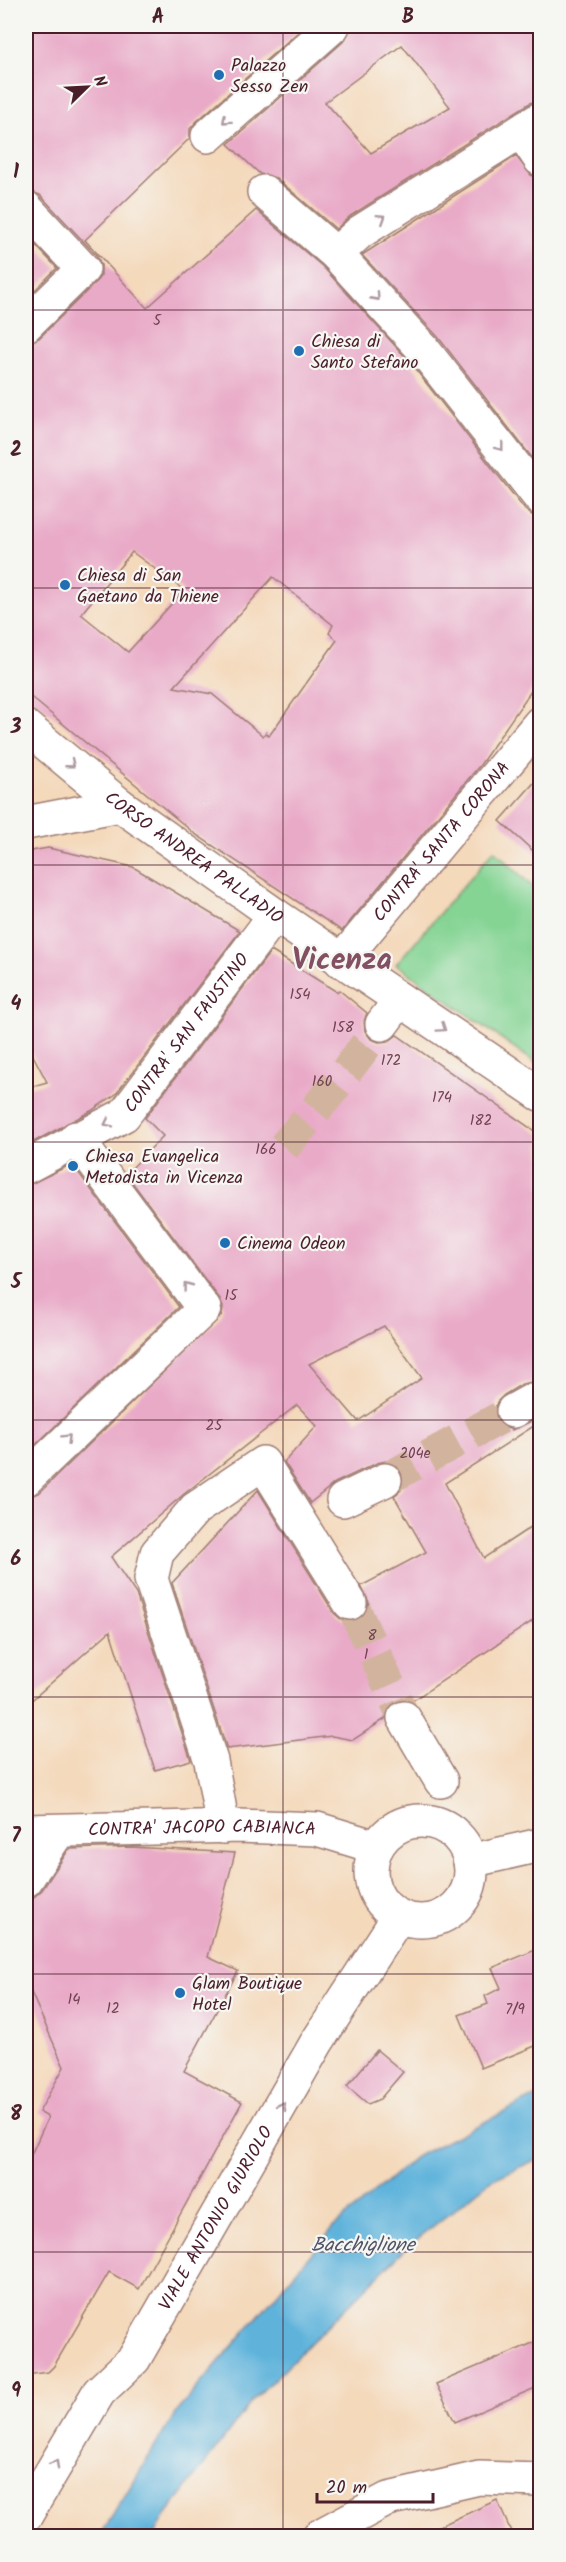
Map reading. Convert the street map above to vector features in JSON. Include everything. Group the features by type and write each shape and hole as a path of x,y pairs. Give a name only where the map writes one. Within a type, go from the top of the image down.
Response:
{"street":[{"path":"208,136 333,26"},
{"path":"336,254 360,232 531,126 540,159"},
{"path":"264,192 336,254 423,349 540,498"},
{"path":"26,208 83,269 26,325"},
{"name":"CONTRA' SANTA CORONA","path":"341,961 540,723"},
{"name":"CORSO ANDREA PALLADIO","path":"26,728 120,805 341,961 391,1012 540,1094"},
{"path":"26,823 120,805"},
{"name":"CONTRA' SAN FAUSTINO","path":"26,1167 76,1138 124,1115 275,915"},
{"path":"26,1479 204,1308 76,1138"},
{"path":"223,1827 211,1761 151,1579 157,1553 195,1509 263,1463 320,1515 350,1603"},
{"path":"320,1515 385,1480"},
{"path":"404,1718 441,1781"},
{"path":"416,1820 441,1825 456,1835 470,1861 470,1880 464,1897 452,1910 436,1919 418,1921 399,1916 377,1896 371,1879 371,1862 376,1847 386,1834 400,1824 416,1820"},
{"name":"CONTRA' JACOPO CABIANCA","path":"26,1831 223,1827 317,1829 376,1847"},
{"path":"26,1880 58,1832"},
{"path":"470,1861 540,1845"},
{"name":"VIALE ANTONIO GIURIOLO","path":"26,2515 99,2392 134,2359 317,2042 399,1916"},
{"path":"319,2536 388,2499 480,2478 540,2480"}],"green space":[{"path":"494,850 540,894 540,1066 396,964"}],"water":[{"name":"Bacchiglione","path":"540,2094 540,2158 491,2180 406,2248 252,2401 166,2515 154,2536 100,2536 177,2411 334,2227 415,2157"}],"building":[{"path":"26,26 305,26 196,122 190,129 190,138 85,240 147,308 256,210 323,267 409,361 525,510 532,515 540,516 540,678 480,765 342,931 195,834 26,693 26,343 39,338 96,282 101,275 101,265 97,256 40,195 26,190","holes":["132,552 184,590 128,652 81,614","273,577 333,625 329,633 337,640 269,736 266,732 263,736 212,694 174,687"]},
{"path":"351,26 540,26 540,100 530,103 350,216 336,229 276,178 260,174 228,144 345,40","holes":["402,45 450,107 371,153 325,102"]},
{"path":"516,156 531,175 540,178 540,468 438,337 362,255"},
{"path":"26,235 57,268 26,299"},
{"path":"540,776 540,857 500,821"},
{"path":"48,848 133,867 240,931 116,1094 91,1111 26,1146 26,1088 47,1082 26,1042 26,852"},
{"path":"271,951 337,992 339,990 367,1013 364,1021 365,1031 371,1039 379,1042 389,1041 397,1035 540,1135 540,1385 532,1382 522,1384 504,1395 497,1402 494,1411 497,1421 512,1430 540,1417 540,1422 445,1483 484,1558 540,1521 540,1616 412,1701 403,1699 394,1702 387,1709 385,1719 353,1740 332,1736 227,1749 172,1583 258,1490 334,1613 342,1620 351,1622 359,1619 366,1612 369,1602 361,1586 426,1552 394,1496 401,1490 404,1481 402,1471 395,1464 386,1461 377,1463 335,1483 310,1503 284,1462 317,1426 297,1405 184,1494 111,1557 136,1594 191,1760 155,1770 110,1631 26,1705 26,1497 39,1493 222,1315 223,1307 219,1298 126,1174 163,1136 145,1118","holes":["384,1326 422,1378 358,1421 309,1364"]},
{"path":"72,1164 179,1307 26,1454 26,1186"},
{"path":"131,1847 235,1853 208,1957 238,1971 184,2071 242,2102 139,2289 109,2272 54,2366 48,2372 26,2375 26,2166 48,2117 39,2112 64,2067 26,1981 26,1904 42,1890 69,1849"},
{"path":"540,1948 540,2044 481,2068 459,2015 488,2004 485,1996 501,1988 492,1968"},
{"path":"377,2050 403,2072 380,2099 368,2104 347,2086"},
{"path":"540,2340 540,2386 455,2422 436,2384"},
{"path":"497,2500 513,2536 418,2536"}],"tunnel":[{"path":"284,1147 332,1090 382,1024"},
{"path":"385,1480 513,1411"},
{"path":"355,1611 404,1718"}],"place":[{"name":"Palazzo Sesso Zen","path":"219,75"},
{"name":"Chiesa di Santo Stefano","path":"299,351"},
{"name":"Chiesa di San Gaetano da Thiene","path":"65,585"},
{"name":"Chiesa Evangelica Metodista in Vicenza","path":"73,1166"},
{"name":"Cinema Odeon","path":"225,1243"},
{"name":"Glam Boutique Hotel","path":"180,1993"}],"district":[{"name":"Vicenza","path":"342,959"}]}
